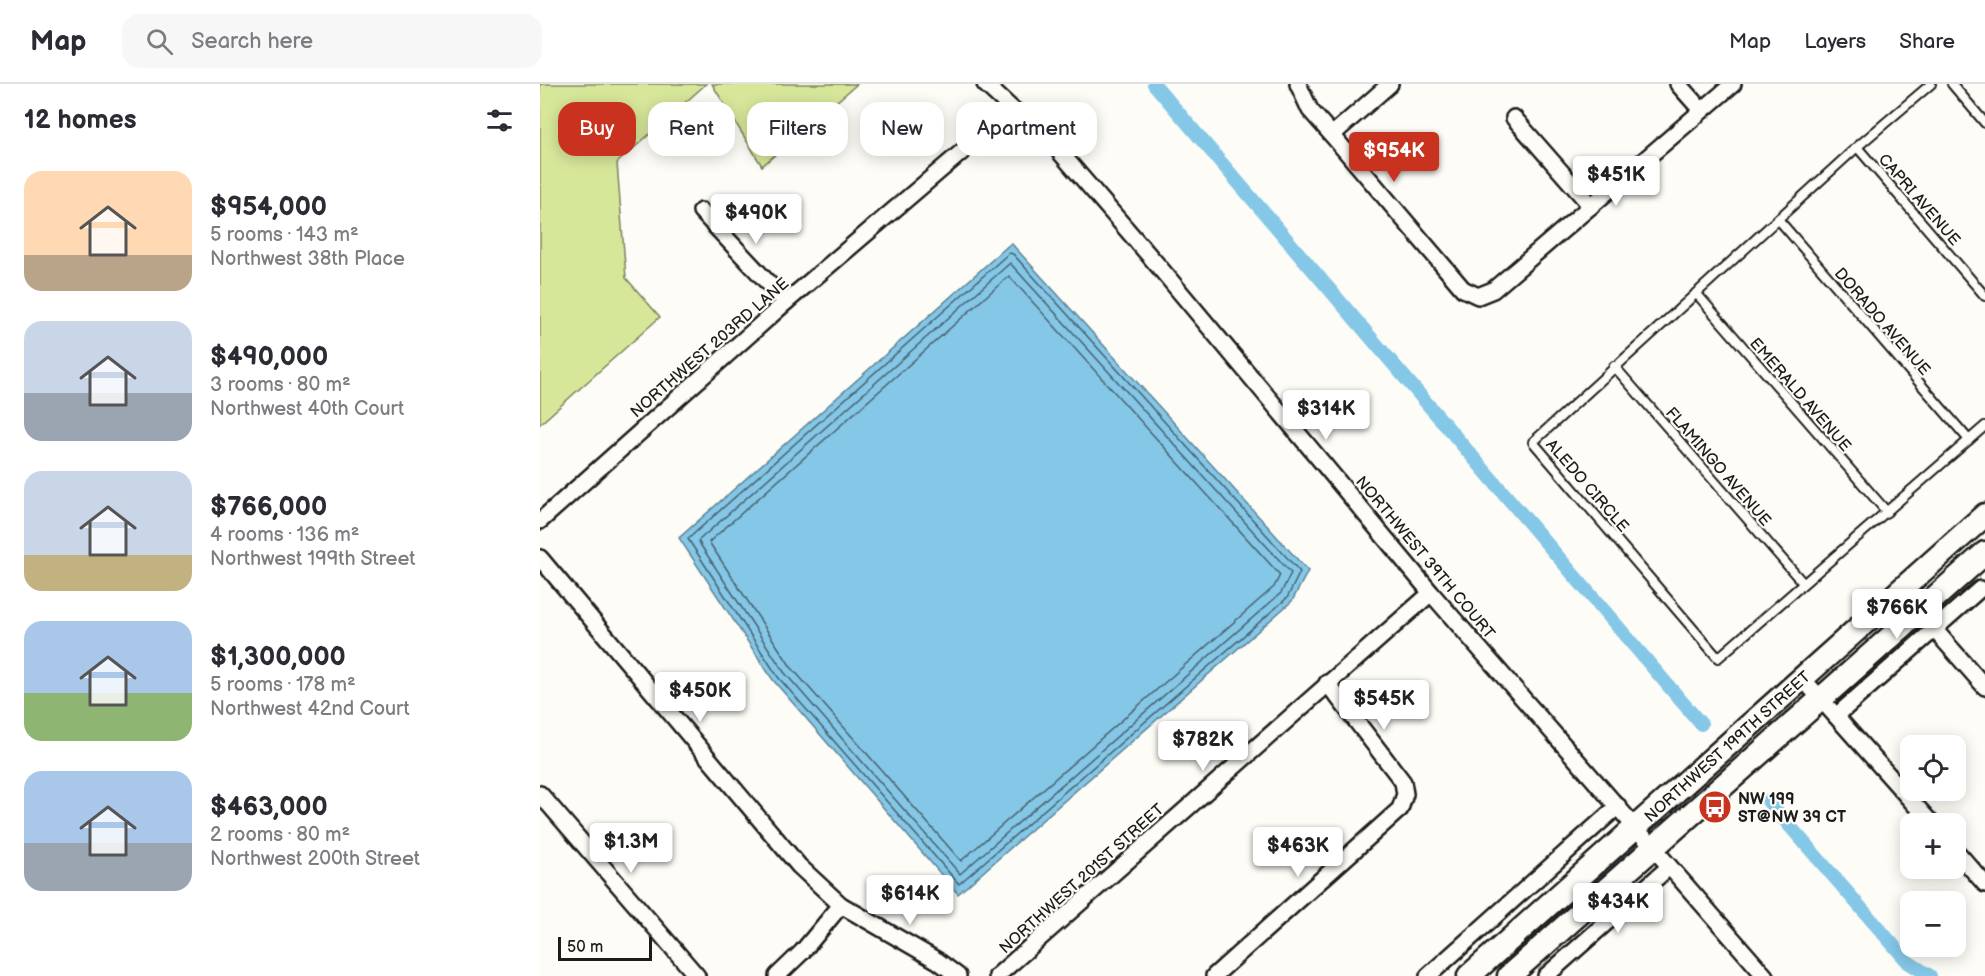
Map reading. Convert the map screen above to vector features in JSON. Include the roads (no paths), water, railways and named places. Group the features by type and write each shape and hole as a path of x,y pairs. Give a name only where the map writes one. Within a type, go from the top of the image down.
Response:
{"main road":[{"name":"NORTHWEST 199TH STREET","path":"1469,976 1985,515"},
{"path":"1956,541 1980,561"},
{"name":"NORTHWEST 199TH STREET","path":"1509,976 1980,561"}],"street":[{"name":"NORTHWEST 39TH COURT","path":"985,84 1004,102"},
{"path":"1298,84 1310,110 1463,289 1478,296 1492,290 1733,84"},
{"path":"1332,135 1390,84"},
{"path":"1678,84 1701,110"},
{"path":"1514,118 1591,206"},
{"name":"NORTHWEST 203RD LANE","path":"540,520 786,302 957,156"},
{"name":"NORTHWEST 39TH COURT","path":"1063,156 1431,593 1766,976"},
{"path":"701,211 786,302"},
{"path":"540,558 799,866 841,906 938,961 958,976"},
{"path":"1836,716 1980,589"},
{"name":"NORTHWEST 201ST STREET","path":"997,976 1431,593"},
{"path":"1934,629 1985,687"},
{"path":"1803,679 1922,813"},
{"path":"1214,976 1400,809 1405,794 1402,782 1327,683"},
{"path":"540,794 697,976"},
{"path":"1428,976 1618,806"},
{"path":"1966,862 1985,884"},
{"path":"1546,976 1563,971 1669,867"},
{"path":"777,976 802,952 841,906"}],"lane":[{"name":"ALEDO CIRCLE","path":"1931,84 1857,147 1533,442 1718,657 1985,426"},
{"path":"1952,84 1985,123"},
{"name":"CAPRI AVENUE","path":"1857,147 1985,296"},
{"name":"DORADO AVENUE","path":"1778,219 1969,440"},
{"name":"EMERALD AVENUE","path":"1696,293 1887,512"},
{"name":"FLAMINGO AVENUE","path":"1614,366 1803,583"}],"water":[{"path":"1011,243 1308,571 1292,601 958,894 773,680 679,538"}],"waterway":[{"path":"1154,84 1701,724"},
{"path":"1768,801 1908,962 1930,976"}],"place":[{"name":"NW 199 ST@NW 39 CT","path":"1715,807"}]}
